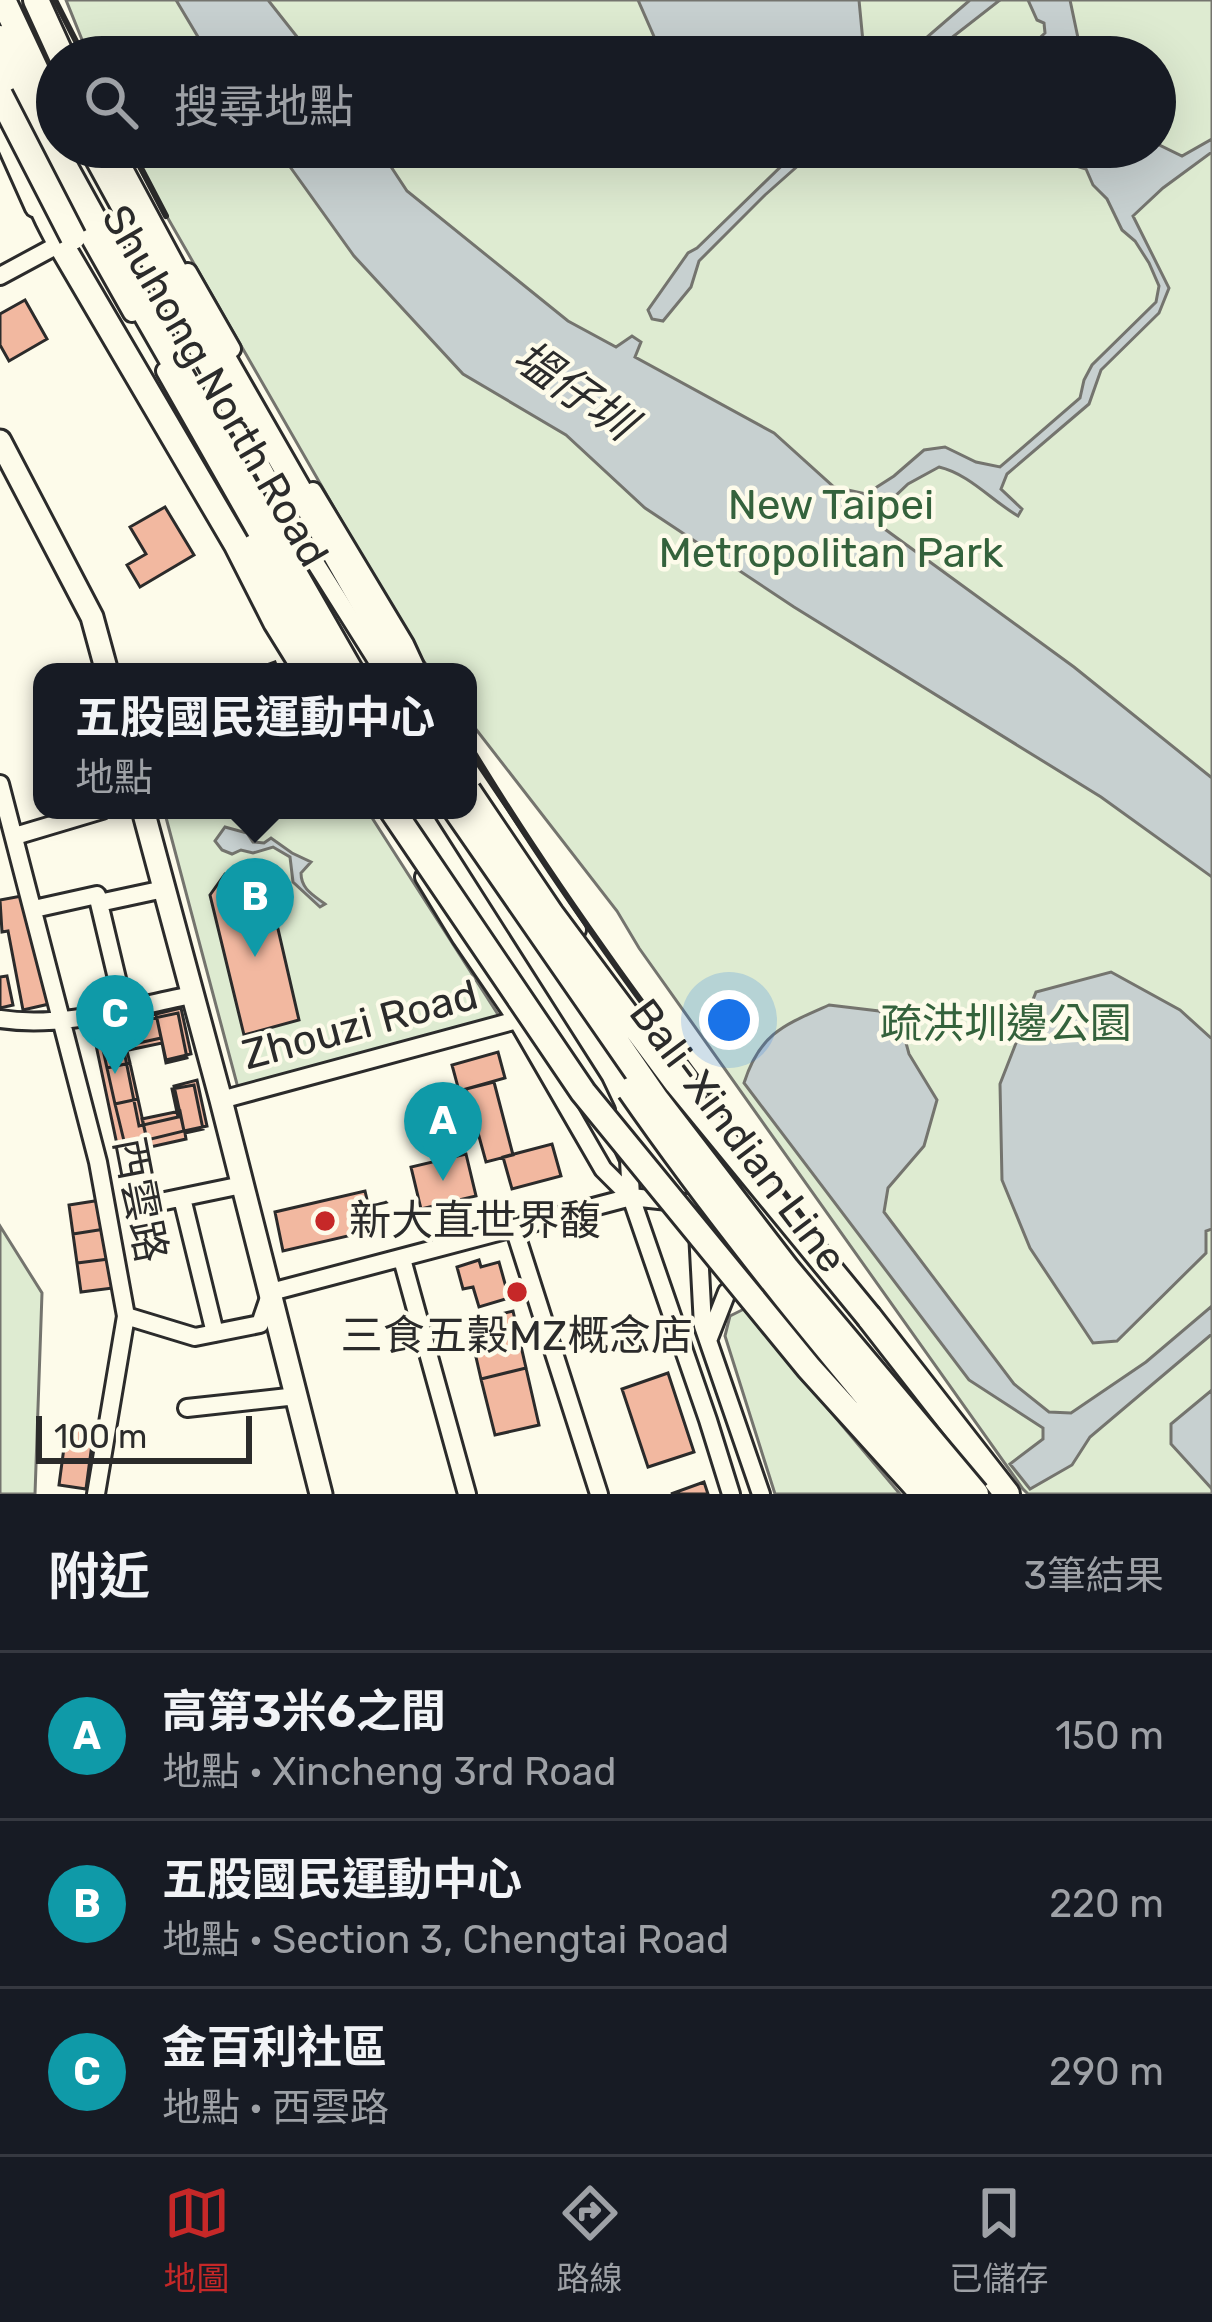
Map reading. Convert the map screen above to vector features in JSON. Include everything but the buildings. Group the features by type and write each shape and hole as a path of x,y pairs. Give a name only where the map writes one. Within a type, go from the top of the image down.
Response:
{"highway":[{"path":"8,0 36,66"},
{"path":"33,0 50,36"},
{"path":"0,38 36,113"},
{"path":"0,95 62,243 328,663"},
{"path":"31,135 36,150"},
{"path":"36,166 38,200 236,545 298,663"},
{"path":"65,168 347,663"},
{"path":"83,168 181,353 363,663"},
{"path":"122,168 194,307 398,663"},
{"path":"117,202 154,256 384,663"},
{"path":"477,804 550,914 677,1083 1007,1494"},
{"path":"394,819 584,1092 808,1368 920,1494"},
{"name":"Bali-Xindian Line","path":"445,819 691,1178 949,1494"},
{"name":"Bali-Xindian Line","path":"462,819 656,1099 787,1269 976,1494"}],"main road":[{"path":"0,441 92,617 105,663"},
{"path":"145,819 321,1494"}],"street":[{"path":"8,0 36,52"},
{"name":"Shuhong North Road","path":"0,71 36,144"},
{"name":"Shuhong North Road","path":"0,132 298,663"},
{"name":"Shuhong North Road","path":"50,168 329,663"},
{"name":"Shuhong North Road","path":"98,168 308,551 383,663"},
{"name":"Shuhong North Road","path":"126,168 414,663"},
{"path":"0,276 62,243"},
{"path":"477,781 631,1010 679,1121 696,1204 704,1326 760,1494"},
{"name":"西雲路","path":"0,784 98,1162 126,1316 96,1494"},
{"path":"477,818 679,1121"},
{"path":"15,836 72,819"},
{"path":"393,819 603,1169 631,1197"},
{"path":"425,819 594,1085 629,1160 631,1197 731,1494"},
{"path":"99,903 164,889"},
{"path":"34,909 97,895 124,1008"},
{"path":"0,1018 63,1020 192,995"},
{"name":"Zhouzi Road","path":"221,1100 517,1020"},
{"path":"590,1145 594,1085"},
{"path":"160,1202 242,1185"},
{"path":"126,1316 196,1337 260,1324 271,1292 631,1197 696,1204 727,1217 769,1284 920,1494"},
{"path":"182,1198 215,1333"},
{"path":"514,1228 599,1494"},
{"path":"401,1259 467,1494"},
{"path":"709,1339 727,1292 743,1281 769,1284"},
{"path":"187,1408 296,1396"}],"green space":[{"name":"New Taipei Metropolitan Park","path":"66,0 1212,0 1212,1494 1028,1494 1023,1489 617,911 477,731 477,663 425,663 418,654 139,168 1176,168 1176,36 81,36"},
{"path":"166,819 373,819 499,1016 238,1088"},
{"path":"0,1226 42,1293 35,1494 0,1494"},
{"path":"744,1309 900,1494 775,1494 725,1336 730,1316"}],"water":[{"path":"176,0 268,0 296,36 197,36"},
{"path":"638,0 859,0 862,36 654,36"},
{"path":"970,0 1000,0 954,36 928,36"},
{"path":"1028,0 1070,0 1078,36 1042,36 1044,23 1037,20"},
{"name":"塭仔圳","path":"1212,139 1212,152 1133,216 1169,288 1159,313 1101,370 1089,404 1007,474 1001,489 1022,509 1018,516 970,481 939,467 908,484 871,519 1074,667 1212,778 1212,877 1101,797 794,607 645,508 566,435 463,374 354,256 291,168 392,168 407,191 568,321 616,347 632,336 641,342 635,357 774,433 834,487 866,494 924,450 945,447 1000,467 1080,398 1092,365 1156,302 1159,286 1135,241 1122,230 1107,199 1083,168 1176,168 1176,153 1182,156"},
{"path":"779,168 795,168 699,261 691,287 663,321 652,319 648,310 688,253"},
{"path":"225,827 247,833 253,842 271,838 311,862 301,873 303,883 325,904 320,907 293,882 290,857 273,847 253,853 222,850 215,841"},
{"path":"1111,972 1180,1010 1212,1039 1212,1229 1206,1231 1206,1253 1117,1341 1093,1343 1030,1248 1002,1180 1000,1084 1036,992"},
{"path":"829,1005 879,1011 902,1028 909,1054 937,1100 924,1146 888,1188 884,1212 1014,1384 1049,1412 1071,1413 1146,1362 1212,1306 1212,1334 1090,1437 1072,1465 1030,1489 1010,1464 1043,1439 1043,1428 969,1380 744,1083 766,1042"},
{"path":"1212,1390 1212,1489 1171,1444 1171,1424"}],"wall":[{"path":"55,0 73,36"},
{"path":"141,168 166,216"},
{"path":"477,757 593,933 818,1237"}],"place":[{"name":"五股國民運動中心","path":"255,957"},
{"name":"金百利社區","path":"115,1074"},
{"name":"高第3米6之間","path":"443,1181"},
{"name":"新大直世界馥","path":"325,1221"},
{"name":"三食五穀MZ概念店","path":"517,1292"}],"park label":[{"name":"疏洪圳邊公園","path":"1006,1024"}]}
